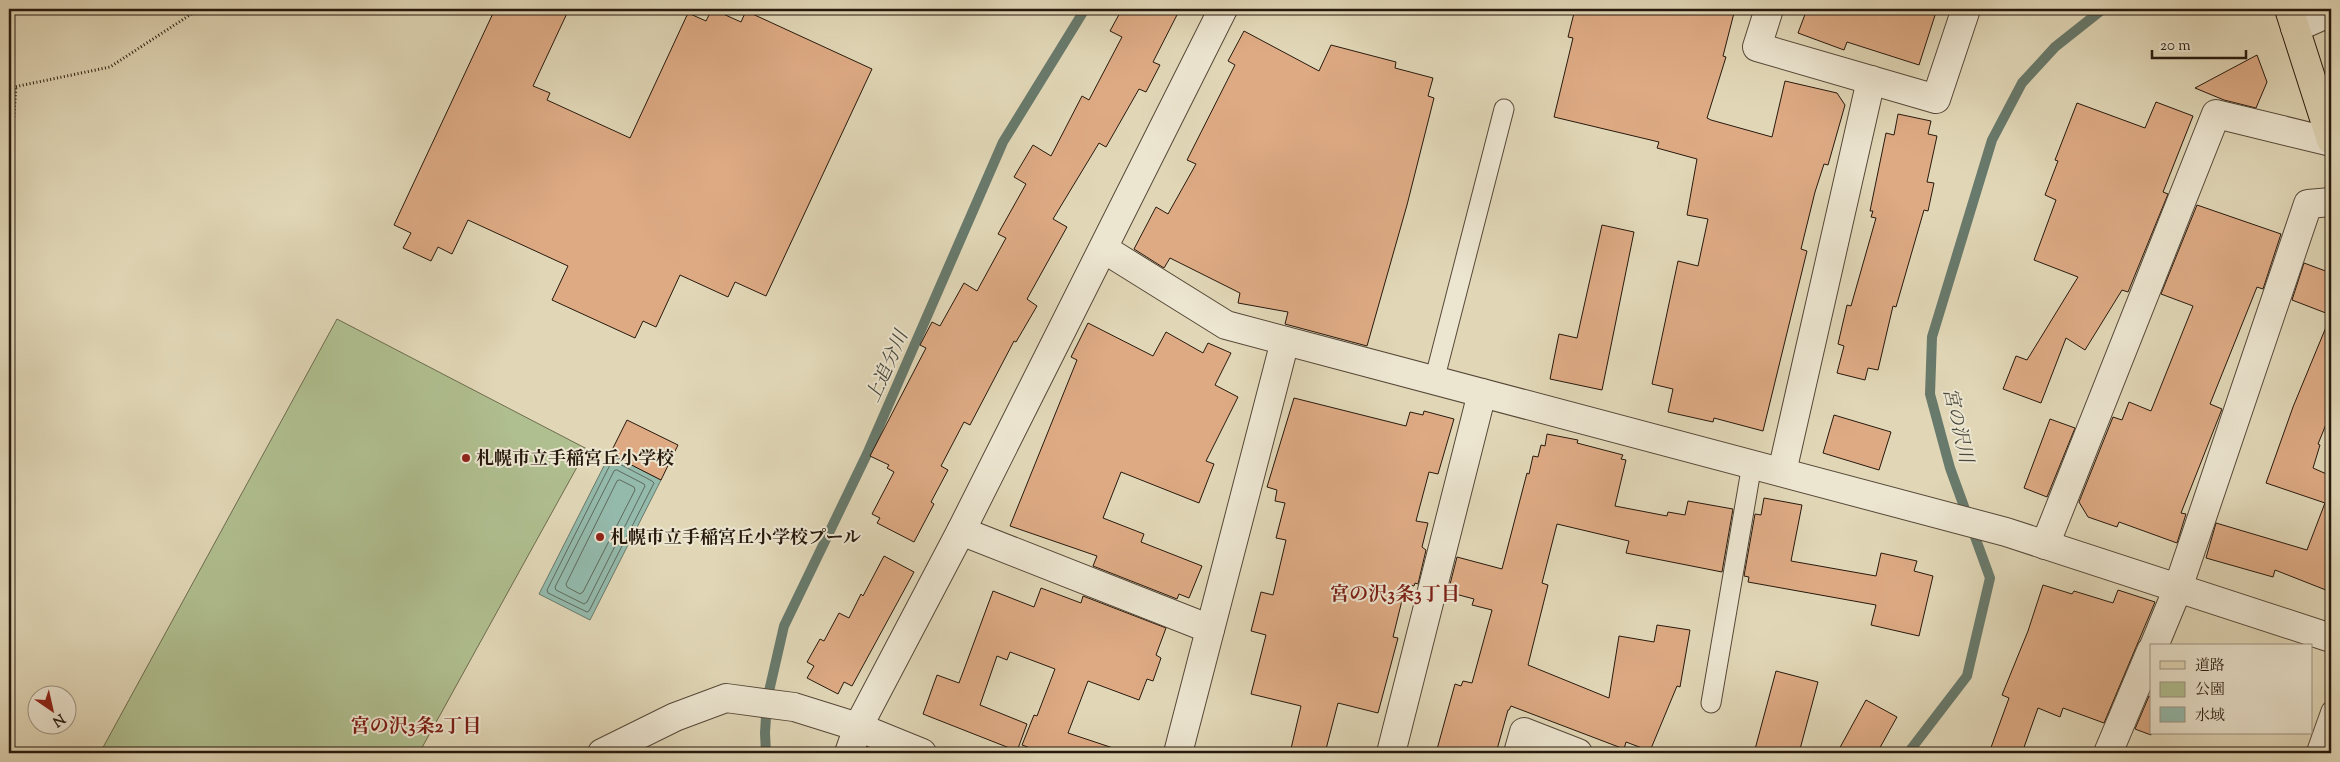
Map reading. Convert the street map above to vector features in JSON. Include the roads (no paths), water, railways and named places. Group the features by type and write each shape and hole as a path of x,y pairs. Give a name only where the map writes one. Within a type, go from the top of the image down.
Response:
{"main road":[{"path":"2292,18 2331,141"}],"street":[{"path":"849,753 858,727 961,531 1223,9"},
{"path":"1769,9 1757,47 1936,98 1966,9"},
{"path":"2292,18 2331,12"},
{"path":"1782,472 1871,80"},
{"path":"2045,545 2216,114 2331,141"},
{"path":"2155,644 2178,588 2308,204 2331,202"},
{"path":"1104,249 1226,325 2006,532 2331,638"},
{"path":"1178,753 1285,341"},
{"path":"1391,753 1482,393"},
{"path":"961,531 1210,629"},
{"path":"2108,753 2150,654"},
{"path":"602,753 675,717 726,698 794,707 858,727 922,753"},
{"path":"1518,753 1524,732 1578,753"}],"lane":[{"path":"1434,381 1504,109"},
{"path":"1711,703 1752,464"},
{"path":"2316,753 2331,711"}],"water":[{"name":"札幌市立手稲宮丘小学校プール","path":"610,454 661,480 590,620 539,594"}],"waterway":[{"name":"上追分川","path":"766,753 767,700 784,626 867,454 1003,142 1085,9"},
{"name":"宮の沢川","path":"1908,753 1967,676 1990,578 1950,468 1930,394 1932,337 1992,140 2022,83 2055,47 2103,9"}],"place":[{"name":"札幌市立手稲宮丘小学校","path":"466,458"},
{"name":"札幌市立手稲宮丘小学校プール","path":"600,537"}],"district":[{"name":"宮の沢3条3丁目","path":"1395,593"},
{"name":"宮の沢3条2丁目","path":"416,725"}]}
